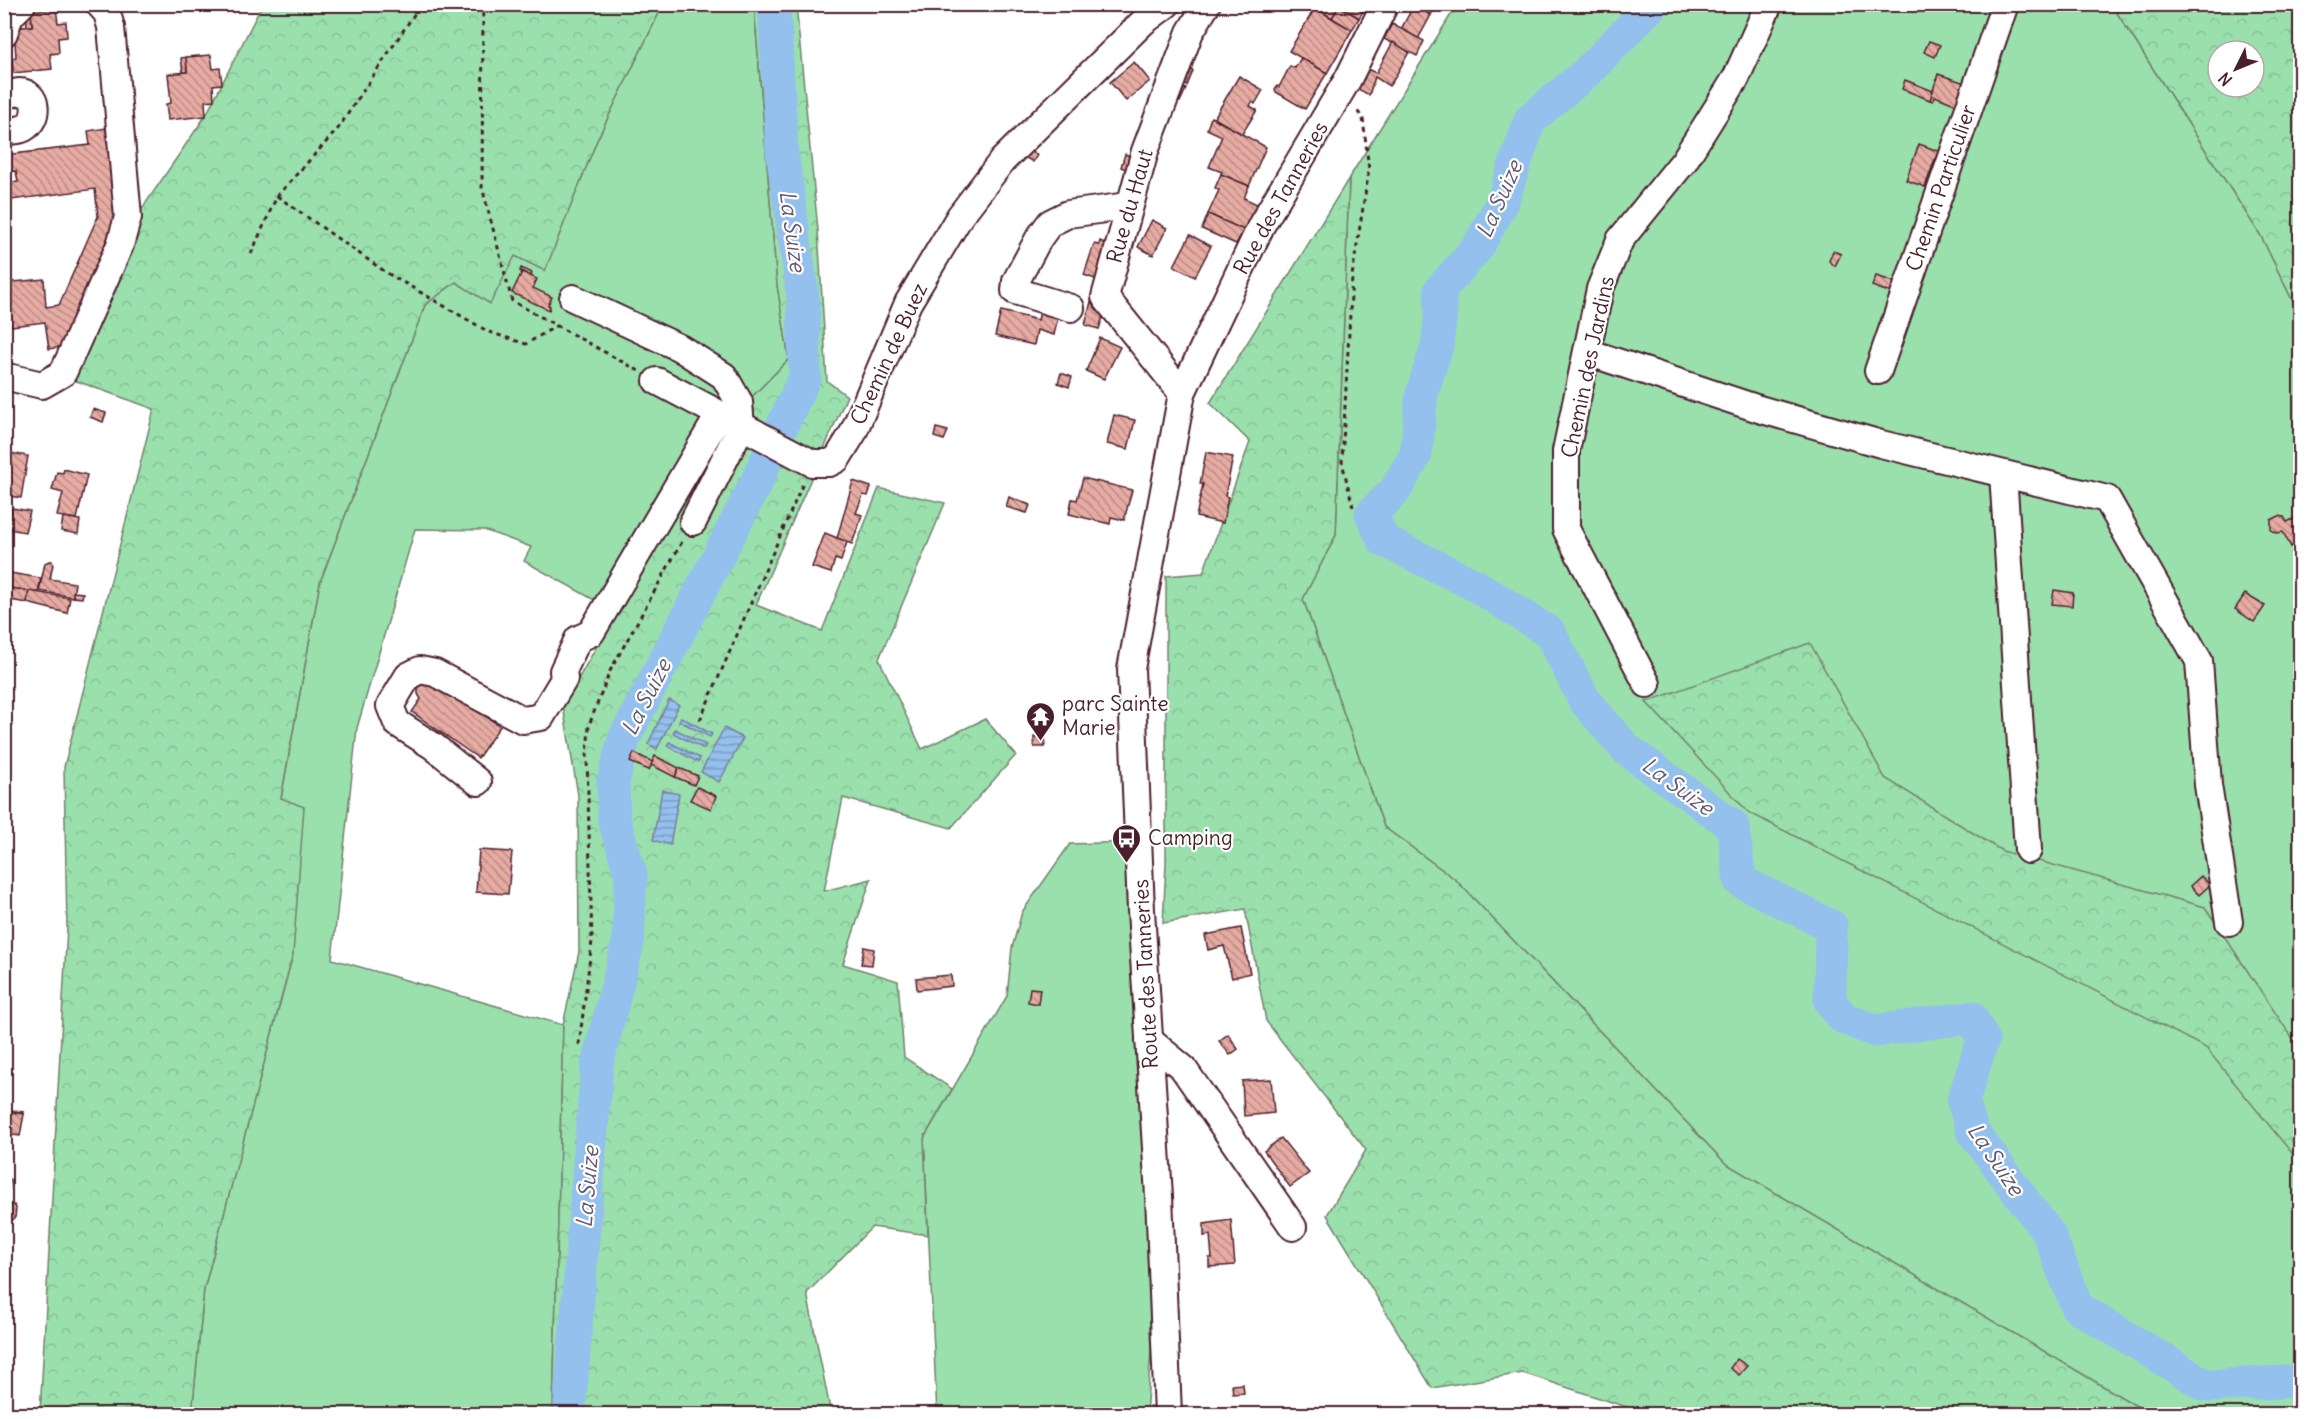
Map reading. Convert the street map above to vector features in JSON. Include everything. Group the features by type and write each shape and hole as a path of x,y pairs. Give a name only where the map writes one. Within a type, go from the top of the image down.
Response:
{"street":[{"path":"4,33 10,16 22,4"},
{"path":"4,376 42,385 63,373 120,245 128,217 111,27 107,12 99,4"},
{"name":"Chemin de Buez","path":"802,459 828,463 837,459 853,433 908,303 960,216 1002,161 1143,22 1167,4"},
{"name":"Rue du Haut","path":"1182,393 1105,297 1128,206 1145,151 1190,32 1207,4"},
{"name":"Rue des Tanneries","path":"1182,393 1262,224 1342,88 1385,4"},
{"name":"Chemin des Jardins","path":"1647,684 1566,529 1566,451 1600,289 1620,240 1690,152 1736,78 1769,4"},
{"name":"Chemin Particulier","path":"1878,371 2005,4"},
{"path":"4,96 19,92 29,95 35,102 35,112 30,124 22,129 4,131"},
{"path":"1071,308 1015,291 1016,281 1039,238 1050,223 1068,214 1128,206"},
{"path":"573,298 680,348 724,376 739,402 751,432"},
{"path":"1587,352 1781,415 1881,444 2107,499 2199,661 2208,785 2229,922"},
{"path":"657,381 802,459"},
{"name":"Route des Tanneries","path":"1168,1414 1159,1196 1141,910 1131,669 1182,393"},
{"path":"478,782 433,746 398,723 390,706 408,676 420,670 435,673 522,720 541,717 564,679 562,671 578,639 591,633 597,624 719,415"},
{"path":"693,522 751,432"},
{"path":"2003,474 2028,850"},
{"path":"1149,1040 1183,1068 1293,1227"}],"path":[{"path":"251,254 277,196 337,130 421,4"},
{"path":"483,4 482,187 512,301 657,381"},
{"path":"1342,88 1363,119 1369,170 1352,276 1342,462 1353,507"},
{"path":"277,196 387,273 489,332 526,344 556,326"},
{"path":"700,720 802,459"},
{"path":"579,1045 592,941 586,757 589,725 610,671 693,522"}],"green space":[{"path":"262,5 663,5 597,140 545,271 515,256 490,304 456,282 425,305 320,582 281,798 304,807 293,954 204,1289 192,1414 40,1414 67,927 64,767 154,409 71,379 139,213 206,115"},
{"path":"663,5 754,5 777,285 789,359 748,401 616,612 524,561 531,547 484,530 415,529 357,728 332,959 563,1025 553,1414 192,1414 204,1289 293,954 281,799 320,582 425,305 456,282 515,256 545,270 597,140"},
{"path":"754,5 796,5 818,230 827,381 847,396 756,605 822,631 879,488 945,503 879,659 922,749 985,719 1016,755 951,828 843,798 824,891 871,879 843,964 898,981 904,1057 952,1089 924,1138 928,1235 872,1227 807,1293 831,1414 553,1414 563,1025 579,952 578,795 563,706 616,612 748,401 789,359 777,285"},
{"path":"1457,5 2112,5 2261,236 2300,316 2300,1414 2150,1414 1725,1163 1456,880 1384,827 1303,599 1336,535 1349,178"},
{"path":"2112,5 2300,5 2300,316 2261,236"},
{"path":"1349,178 1336,535 1303,599 1384,827 1456,880 1725,1163 2150,1414 1648,1414 1523,1373 1432,1388 1327,1215 1366,1150 1266,1021 1245,909 1163,923 1166,864 1166,576 1203,573 1250,442 1210,403"},
{"path":"1810,643 1885,778 2002,851 2205,907 2300,1050 2300,1163 2206,1048 1748,812 1646,702"},
{"path":"1130,842 1152,1339 1146,1414 937,1414 924,1138 1007,996 1012,948 1022,912 1070,844"}],"water":[{"path":"669,700 679,705 657,749 648,744"},
{"path":"681,717 712,734 710,737 679,721"},
{"path":"724,728 743,738 719,782 701,772"},
{"path":"675,729 706,745 704,749 673,733"},
{"path":"669,742 700,758 698,762 667,746"},
{"path":"662,790 679,794 670,845 653,840"}],"building":[{"path":"636,4 650,4 646,11"},
{"path":"1295,4 1308,4 1305,10"},
{"path":"1308,4 1315,8 1311,14 1305,10"},
{"path":"1321,4 1367,4 1359,18 1339,6 1332,18 1318,10"},
{"path":"1410,4 1437,4 1431,15"},
{"path":"1414,5 1431,15 1418,39 1401,29"},
{"path":"1339,6 1359,18 1352,30 1332,18"},
{"path":"56,8 58,23 66,22 67,37 58,38 59,53 50,54 52,69 13,73 12,58 16,57 14,28 32,26 31,11"},
{"path":"1315,8 1352,30 1327,73 1289,51"},
{"path":"26,11 31,11 32,26 27,26"},
{"path":"1392,24 1424,41 1417,56 1384,39"},
{"path":"1929,41 1940,45 1935,57 1924,52"},
{"path":"1393,42 1409,52 1389,86 1375,77 1369,95 1358,89 1367,69 1376,73"},
{"path":"211,55 213,69 220,68 222,84 213,85 214,100 205,101 206,116 168,120 166,104 171,103 168,74 187,72 186,57"},
{"path":"186,57 187,72 183,72 181,58"},
{"path":"1301,58 1327,73 1305,109 1276,92 1275,89 1279,87 1290,66 1295,68"},
{"path":"1134,62 1150,81 1126,101 1110,82"},
{"path":"1184,66 1193,71 1187,86 1178,81"},
{"path":"1938,74 1965,83 1957,105 1935,96 1933,101 1930,100"},
{"path":"1239,76 1263,90 1255,104 1252,102 1250,106 1257,110 1242,134 1214,118"},
{"path":"1905,80 1933,91 1930,100 1902,89"},
{"path":"1176,85 1186,89 1180,102 1172,97"},
{"path":"1211,117 1266,147 1249,186 1209,167 1222,136 1207,129"},
{"path":"106,128 116,218 61,347 49,349 45,322 4,327 4,283 44,279 46,307 59,305 98,216 95,189 11,200 7,183 18,182 16,171 6,172 5,155 90,145 88,131"},
{"path":"1919,144 1938,151 1925,187 1906,180"},
{"path":"1026,148 1037,155 1033,162 1021,155"},
{"path":"1125,154 1134,158 1130,171 1121,167"},
{"path":"1221,174 1249,186 1244,198 1259,205 1244,230 1208,214 1219,190 1215,188"},
{"path":"1208,214 1244,230 1236,244 1202,229"},
{"path":"1152,220 1167,228 1153,255 1138,247"},
{"path":"1190,235 1211,246 1195,277 1174,266"},
{"path":"1100,241 1109,245 1098,280 1084,275 1094,244 1099,245"},
{"path":"1833,251 1841,254 1835,266 1829,261"},
{"path":"521,268 532,273 531,276 520,271"},
{"path":"522,272 537,279 533,288 552,297 548,305 549,310 512,293"},
{"path":"1876,276 1898,283 1894,294 1872,286"},
{"path":"1092,298 1105,310 1099,329 1085,325"},
{"path":"1041,307 1059,312 1054,335 1037,330 1034,345 995,336 1001,311 1038,320"},
{"path":"1100,338 1120,347 1104,379 1086,371"},
{"path":"1061,373 1072,377 1069,387 1058,383"},
{"path":"93,409 106,413 103,422 90,417"},
{"path":"1114,415 1135,420 1128,449 1107,444"},
{"path":"936,428 948,431 944,440 934,437"},
{"path":"4,452 28,456 21,498 4,495"},
{"path":"1206,452 1233,457 1225,496 1228,497 1223,523 1196,517 1203,484 1200,484"},
{"path":"64,469 87,475 77,519 57,516 63,493 52,490 57,472 63,473"},
{"path":"1083,478 1132,490 1124,520 1111,517 1110,524 1069,514 1072,499 1077,500"},
{"path":"853,481 871,487 868,496 863,495 856,513 862,515 852,544 837,538"},
{"path":"1009,497 1030,505 1027,513 1006,507"},
{"path":"12,508 30,511 25,532 8,529"},
{"path":"2279,516 2284,517 2287,522 2300,516 2300,543 2291,547 2283,532 2277,533 2271,530 2271,520"},
{"path":"63,517 80,520 78,534 61,531"},
{"path":"825,533 847,542 841,561 835,559 831,573 812,567"},
{"path":"49,561 53,564 50,579 75,583 73,597 39,591 45,563"},
{"path":"4,572 41,578 38,593 4,587"},
{"path":"4,587 29,591 27,603 4,599"},
{"path":"2054,590 2073,593 2072,606 2052,604"},
{"path":"29,591 70,598 67,613 27,603"},
{"path":"73,592 83,593 82,598 73,597"},
{"path":"2245,594 2265,606 2254,622 2235,609"},
{"path":"431,680 500,726 478,758 412,712 421,699 418,687 425,681"},
{"path":"1034,737 1045,737 1045,747 1034,747"},
{"path":"634,753 653,762 649,770 630,762"},
{"path":"655,756 679,768 675,777 651,765"},
{"path":"679,768 698,776 694,785 675,777"},
{"path":"697,787 716,796 711,809 690,800"},
{"path":"479,850 512,852 508,894 476,892"},
{"path":"2201,876 2210,885 2199,895 2190,886"},
{"path":"1241,928 1250,973 1232,978 1224,946 1208,950 1205,935"},
{"path":"4,941 11,942 10,949 4,948"},
{"path":"864,947 874,949 872,965 861,964"},
{"path":"951,975 952,986 917,990 916,978"},
{"path":"1030,988 1040,989 1038,1004 1028,1002"},
{"path":"1228,1034 1238,1049 1230,1055 1219,1041"},
{"path":"1271,1079 1274,1113 1244,1116 1242,1081"},
{"path":"4,1111 24,1114 20,1136 4,1134"},
{"path":"5,1111 24,1112 24,1114"},
{"path":"1281,1138 1309,1173 1290,1187 1264,1151"},
{"path":"4,1178 10,1179 9,1188 4,1187"},
{"path":"4,1187 9,1188 6,1204 14,1205 16,1208 15,1218 12,1220 4,1219"},
{"path":"1231,1220 1235,1265 1209,1267 1209,1258 1212,1258 1210,1235 1204,1236 1204,1224"},
{"path":"1737,1359 1747,1366 1739,1375 1730,1368"},
{"path":"1243,1384 1244,1393 1233,1394 1232,1385"}],"waterway":[{"name":"La Suize","path":"569,1414 597,1065 628,943 631,875 614,820 613,782 624,739 754,487 805,377 803,297 782,152 774,4"},
{"name":"La Suize","path":"1653,4 1587,72 1530,120 1503,200 1478,247 1440,290 1441,312 1437,346 1422,393 1416,454 1395,491 1371,514 1384,541 1475,585 1550,633 1585,701 1626,749 1733,826 1740,881 1831,926 1830,1001 1843,1018 1875,1031 1971,1017 1983,1039 1963,1101 1973,1132 2049,1234 2077,1307 2207,1386 2299,1381 2300,1383"}],"place":[{"name":"parc Sainte Marie","path":"1041,742"},
{"name":"Camping","path":"1127,864"}]}
